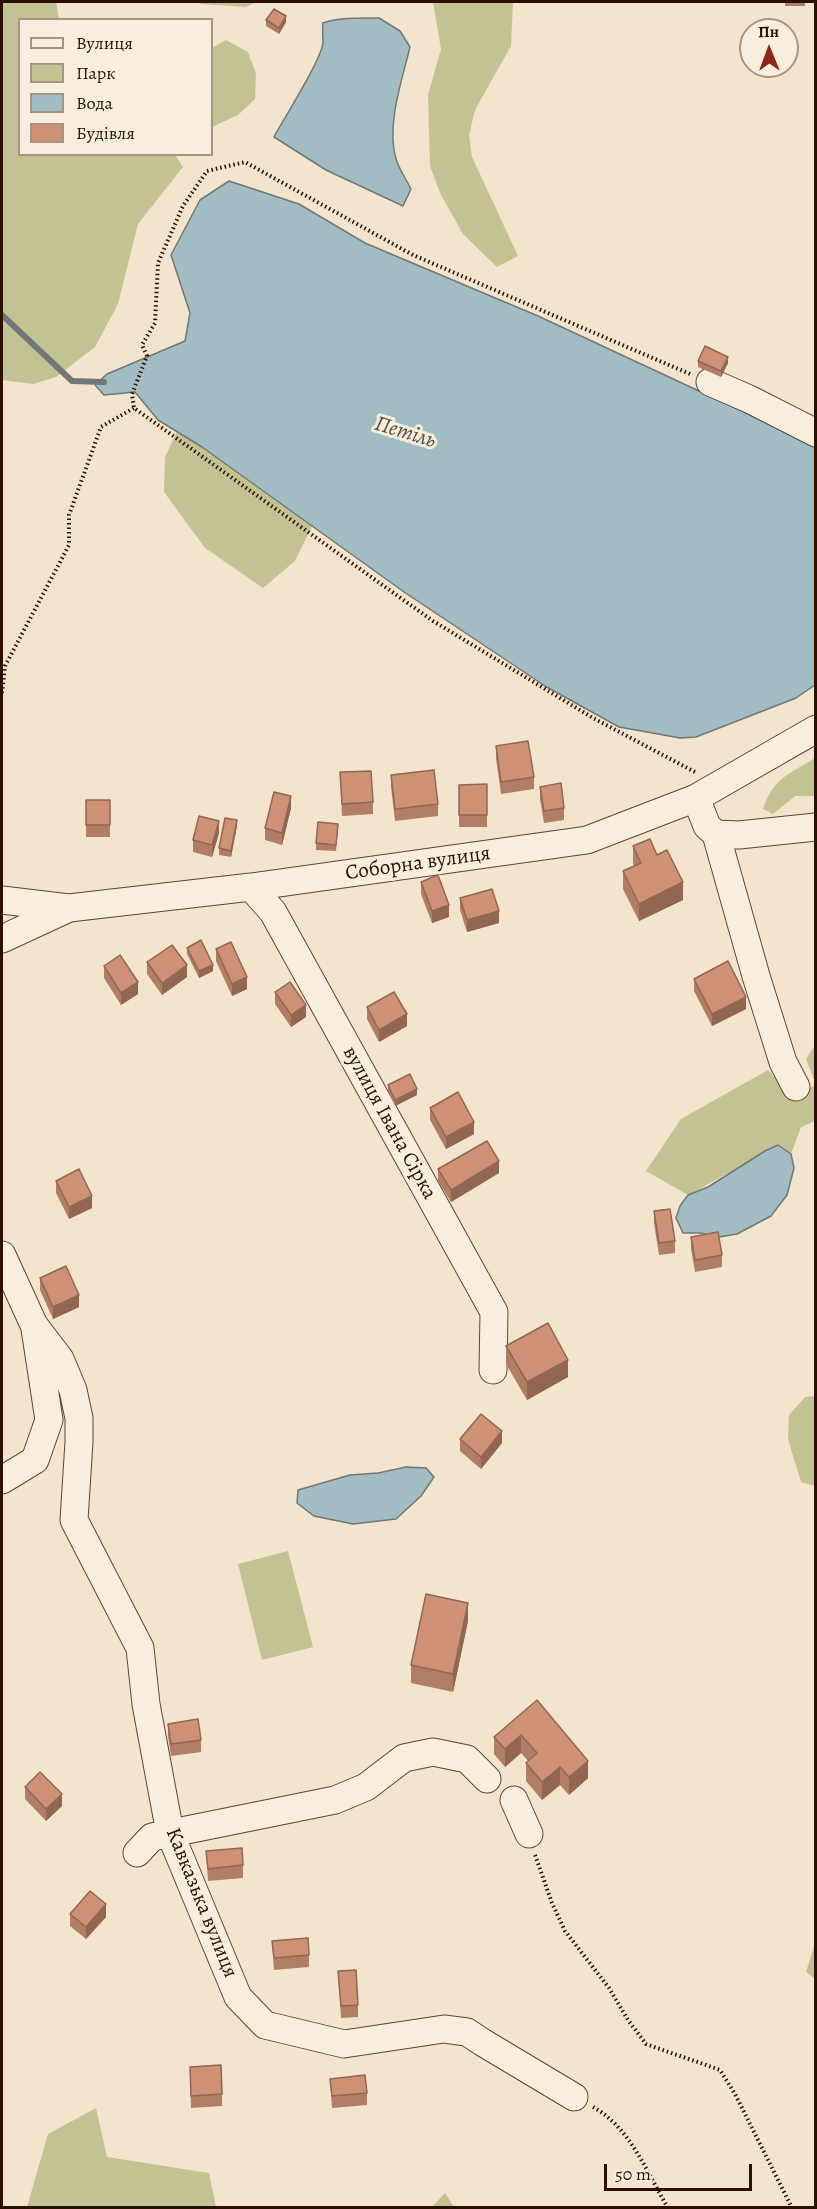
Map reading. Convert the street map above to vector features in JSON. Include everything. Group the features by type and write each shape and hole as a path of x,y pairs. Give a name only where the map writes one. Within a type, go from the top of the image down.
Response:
{"street":[{"path":"710,382 816,433"},
{"name":"Соборна вулиця","path":"2,939 69,908 251,887 587,840 707,792 816,729"},
{"path":"707,792 707,826 716,834 779,1051 796,1087"},
{"path":"716,834 739,835 816,827"},
{"name":"вулиця Івана Сірка","path":"251,887 273,912 494,1312 494,1370"},
{"path":"2,900 69,908"},
{"path":"2,1255 34,1325 49,1420 35,1460 2,1480"},
{"name":"Кавказька вулиця","path":"34,1325 60,1359 73,1390 79,1418 74,1520 140,1648 146,1704 170,1833 238,1997 265,2025 344,2044 444,2029 467,2032 574,2097"},
{"path":"136,1853 152,1837 335,1800 366,1787 404,1758 433,1752 467,1759 488,1779"},
{"path":"514,1800 530,1834"}],"path":[{"path":"707,792 593,718 433,621 134,408 132,394 147,356 142,345 155,323 158,263 183,206 207,171 245,162 413,255 710,382"},
{"path":"2,693 5,666 69,545 69,514 101,427 134,408"},
{"path":"530,1834 538,1870 565,1931 609,1988 646,2044 720,2070 735,2094 792,2208"},
{"path":"574,2097 600,2111 627,2137 668,2208"}],"green space":[{"path":"2,2 56,2 59,18 18,18 18,156 176,156 183,167 138,224 118,304 95,347 56,377 33,384 2,380"},
{"path":"199,2 256,2 246,7"},
{"path":"433,2 513,2 511,46 475,110 469,135 472,157 518,256 497,267 463,234 440,193 430,166 428,95 441,49"},
{"path":"226,40 248,52 256,74 255,99 238,115 213,127 213,47"},
{"path":"177,432 202,447 312,526 295,561 263,588 205,548 164,492 165,457"},
{"path":"815,758 815,796 795,796 773,814 763,809 777,783"},
{"path":"815,1045 815,1082 806,1059"},
{"path":"768,1070 790,1094 815,1086 815,1121 801,1127 791,1154 778,1146 688,1195 646,1171 681,1119"},
{"path":"816,1396 815,1486 801,1482 788,1439 789,1415 805,1397"},
{"path":"288,1551 313,1647 262,1660 238,1564"},
{"path":"815,1943 815,1979 806,1972"},
{"path":"96,2108 107,2157 209,2173 216,2207 27,2207 48,2134"},
{"path":"445,2193 454,2207 432,2207"}],"water":[{"path":"379,18 400,31 410,47 396,103 393,132 396,159 411,189 403,206 326,170 274,137 317,61 323,42 323,23 343,19"},
{"path":"229,181 299,204 365,243 538,316 815,445 815,685 796,698 696,737 680,738 619,727 545,686 404,592 202,447 158,420 135,392 104,395 95,385 107,374 185,341 190,313 171,255 200,200"},
{"path":"778,1145 791,1154 794,1168 787,1195 771,1216 737,1234 719,1237 700,1233 683,1233 676,1218 680,1206 688,1195 708,1187"},
{"path":"406,1467 426,1468 434,1477 421,1496 396,1519 353,1524 314,1516 297,1503 298,1490 350,1475 378,1473"}],"building":[{"path":"274,9 286,16 279,28 266,20"},
{"path":"705,346 728,357 721,371 698,361"},
{"path":"528,741 534,777 501,782 496,746"},
{"path":"434,770 438,804 395,809 391,775"},
{"path":"371,771 373,802 342,804 340,772"},
{"path":"561,783 564,808 544,811 540,787"},
{"path":"487,784 487,815 459,815 459,785"},
{"path":"274,792 291,796 282,833 265,828"},
{"path":"86,800 110,800 110,825 86,825"},
{"path":"199,816 219,821 212,845 193,840"},
{"path":"225,818 237,820 231,851 219,848"},
{"path":"318,822 338,824 336,845 316,843"},
{"path":"650,839 657,855 667,850 683,882 639,904 623,871 641,863 633,846"},
{"path":"438,875 449,905 432,911 421,882"},
{"path":"492,889 499,911 467,920 460,898"},
{"path":"201,940 213,965 199,971 187,948"},
{"path":"231,942 247,977 232,984 216,949"},
{"path":"172,945 187,965 162,983 147,962"},
{"path":"120,955 138,982 121,993 104,966"},
{"path":"728,961 746,997 712,1014 694,979"},
{"path":"290,982 306,1005 291,1015 275,992"},
{"path":"394,992 407,1014 379,1030 367,1007"},
{"path":"410,1074 417,1089 395,1100 388,1085"},
{"path":"458,1092 474,1122 446,1137 430,1108"},
{"path":"487,1141 499,1161 451,1190 438,1169"},
{"path":"79,1169 92,1196 69,1207 56,1181"},
{"path":"670,1209 675,1241 659,1243 654,1211"},
{"path":"718,1232 722,1255 695,1260 691,1237"},
{"path":"66,1266 79,1295 53,1307 40,1278"},
{"path":"548,1323 568,1360 527,1382 506,1346"},
{"path":"481,1414 502,1431 481,1457 460,1439"},
{"path":"426,1594 468,1603 453,1674 411,1665"},
{"path":"537,1700 588,1761 569,1777 560,1767 542,1782 526,1763 537,1753 521,1735 505,1749 494,1737"},
{"path":"198,1719 201,1740 171,1744 168,1724"},
{"path":"40,1772 62,1794 46,1809 25,1787"},
{"path":"242,1848 243,1865 208,1869 206,1851"},
{"path":"90,1891 106,1904 86,1927 70,1914"},
{"path":"308,1938 309,1955 274,1958 272,1941"},
{"path":"356,1970 358,2005 341,2006 338,1971"},
{"path":"221,2065 222,2094 191,2096 190,2067"},
{"path":"365,2075 367,2093 332,2096 330,2079"}],"waterway":[{"name":"Петіль","path":"2,315 72,381 104,382"}]}
